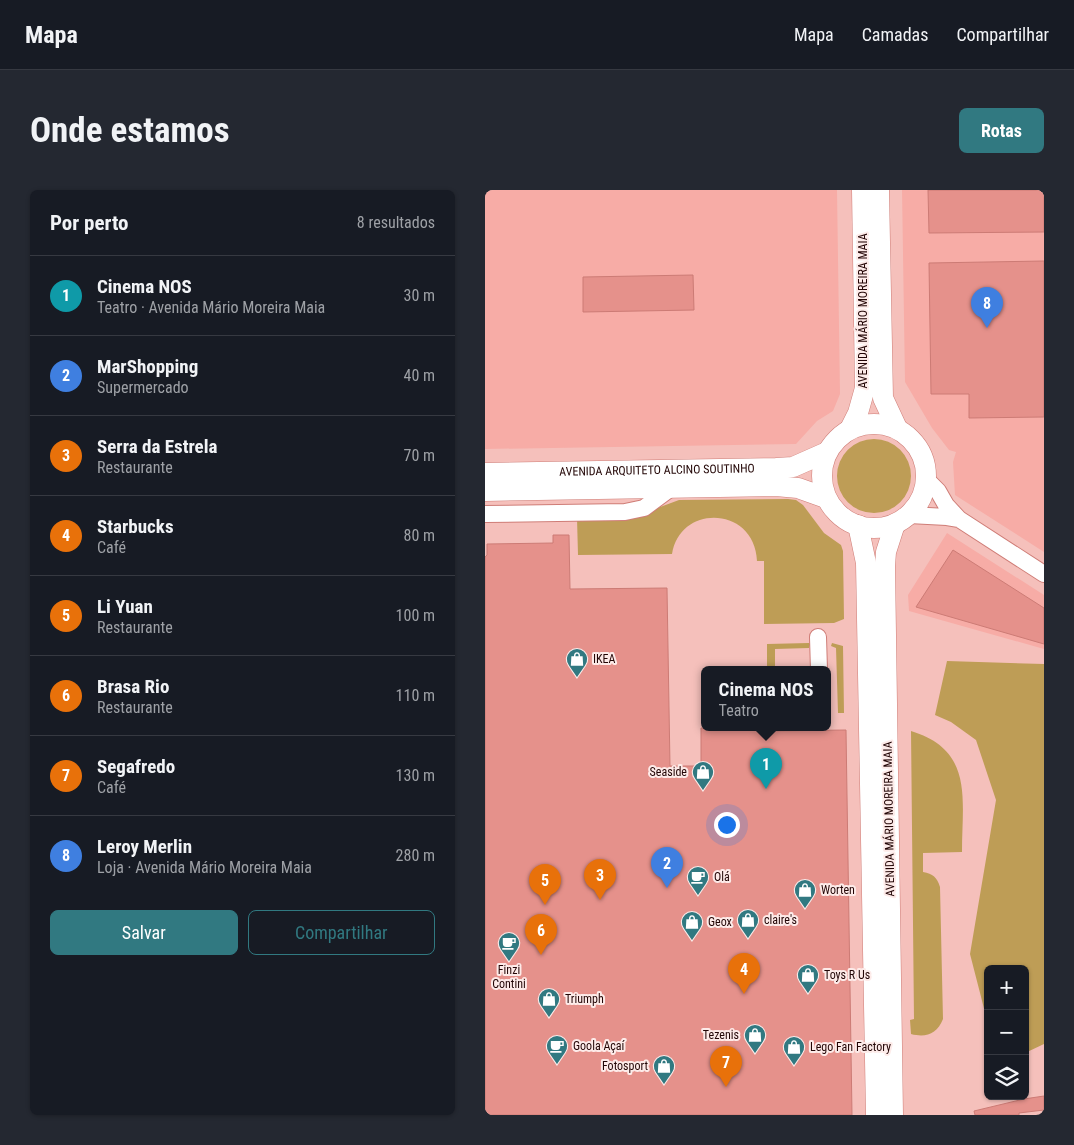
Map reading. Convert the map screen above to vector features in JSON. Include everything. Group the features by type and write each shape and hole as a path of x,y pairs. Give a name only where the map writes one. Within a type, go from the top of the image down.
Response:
{"main road":[{"name":"AVENIDA MÁRIO MOREIRA MAIA","path":"850,429 858,412 865,388 862,190"},
{"name":"AVENIDA MÁRIO MOREIRA MAIA","path":"879,190 883,398 897,428"},
{"path":"874,423 897,428 910,437 919,449 925,463 927,480 921,499 902,520 877,528 858,526 834,510 826,498 822,483 822,467 827,452 837,439 850,429 874,423"},
{"name":"AVENIDA ARQUITETO ALCINO SOUTINHO","path":"485,473 793,467 827,452"},
{"name":"AVENIDA ARQUITETO ALCINO SOUTINHO","path":"485,491 776,486 798,488 826,498"},
{"name":"AVENIDA MÁRIO MOREIRA MAIA","path":"893,1115 885,566 886,552 902,520"},
{"name":"AVENIDA MÁRIO MOREIRA MAIA","path":"858,526 866,563 876,1115"}],"street":[{"path":"927,480 938,491 946,505 959,519 1044,574"},
{"path":"485,514 625,512 644,508 671,488"},
{"path":"902,520 947,517 959,519"},
{"path":"818,637 819,666"}],"shaded area":[{"path":"485,190 837,190 840,394 833,411 817,421 796,444 485,449"},
{"path":"902,190 1044,190 1044,552 955,495 953,462 956,452 949,450 932,428 905,382"},
{"path":"867,439 881,439 895,445 905,455 911,469 911,483 905,497 895,507 881,513 867,513 853,507 843,497 837,483 837,469 843,455 853,445"},
{"path":"679,500 796,500 803,505 824,533 841,545 843,551 844,619 834,623 764,624 764,561 757,561 753,543 744,530 731,521 717,518 702,519 688,526 678,537 672,554 578,555 577,518 636,516"},
{"path":"947,533 1044,595 1044,649 909,611 908,595"},
{"path":"832,643 843,646 844,713 838,713 836,648 831,646"},
{"path":"767,644 810,644 809,648 775,649 775,666 767,666"},
{"path":"947,661 1044,664 1044,1044 1029,1051 1029,965 984,965 984,1008 970,954 996,800 976,740 951,722 935,715"},
{"path":"911,731 931,739 946,750 955,764 960,779 963,813 962,852 923,853 923,872 934,876 940,887 943,1019 938,1028 926,1035 911,1034 910,1020 914,1019"}],"building":[{"path":"928,190 1044,190 1044,232 929,233"},
{"path":"1044,261 1044,417 969,418 969,394 931,394 929,263"},
{"path":"693,275 694,310 583,312 583,277"},
{"path":"553,535 569,535 570,589 667,588 670,766 701,766 701,731 846,730 852,1115 485,1115 485,557 487,555 487,544 553,543"},
{"path":"953,550 1044,608 1044,644 916,607"},
{"path":"1044,1096 1044,1110 1019,1113 1019,1115 975,1115 974,1111 1020,1100 1029,1100 1029,1098"}],"place":[{"name":"Leroy Merlin","path":"987,328"},
{"name":"IKEA","path":"577,678"},
{"name":"Cinema NOS","path":"766,789"},
{"name":"Seaside","path":"703,791"},
{"name":"MarShopping","path":"667,888"},
{"name":"Olá","path":"698,896"},
{"name":"Serra da Estrela","path":"600,900"},
{"name":"Li Yuan","path":"545,905"},
{"name":"Worten","path":"805,909"},
{"name":"claire's","path":"748,939"},
{"name":"Geox","path":"692,941"},
{"name":"Brasa Rio","path":"541,955"},
{"name":"Finzi Contini","path":"509,962"},
{"name":"Starbucks","path":"744,994"},
{"name":"Toys R Us","path":"808,994"},
{"name":"Triumph","path":"549,1018"},
{"name":"Tezenis","path":"755,1054"},
{"name":"Goola Açaí","path":"557,1065"},
{"name":"Lego Fan Factory","path":"794,1066"},
{"name":"Fotosport","path":"664,1085"},
{"name":"Segafredo","path":"726,1087"}]}
